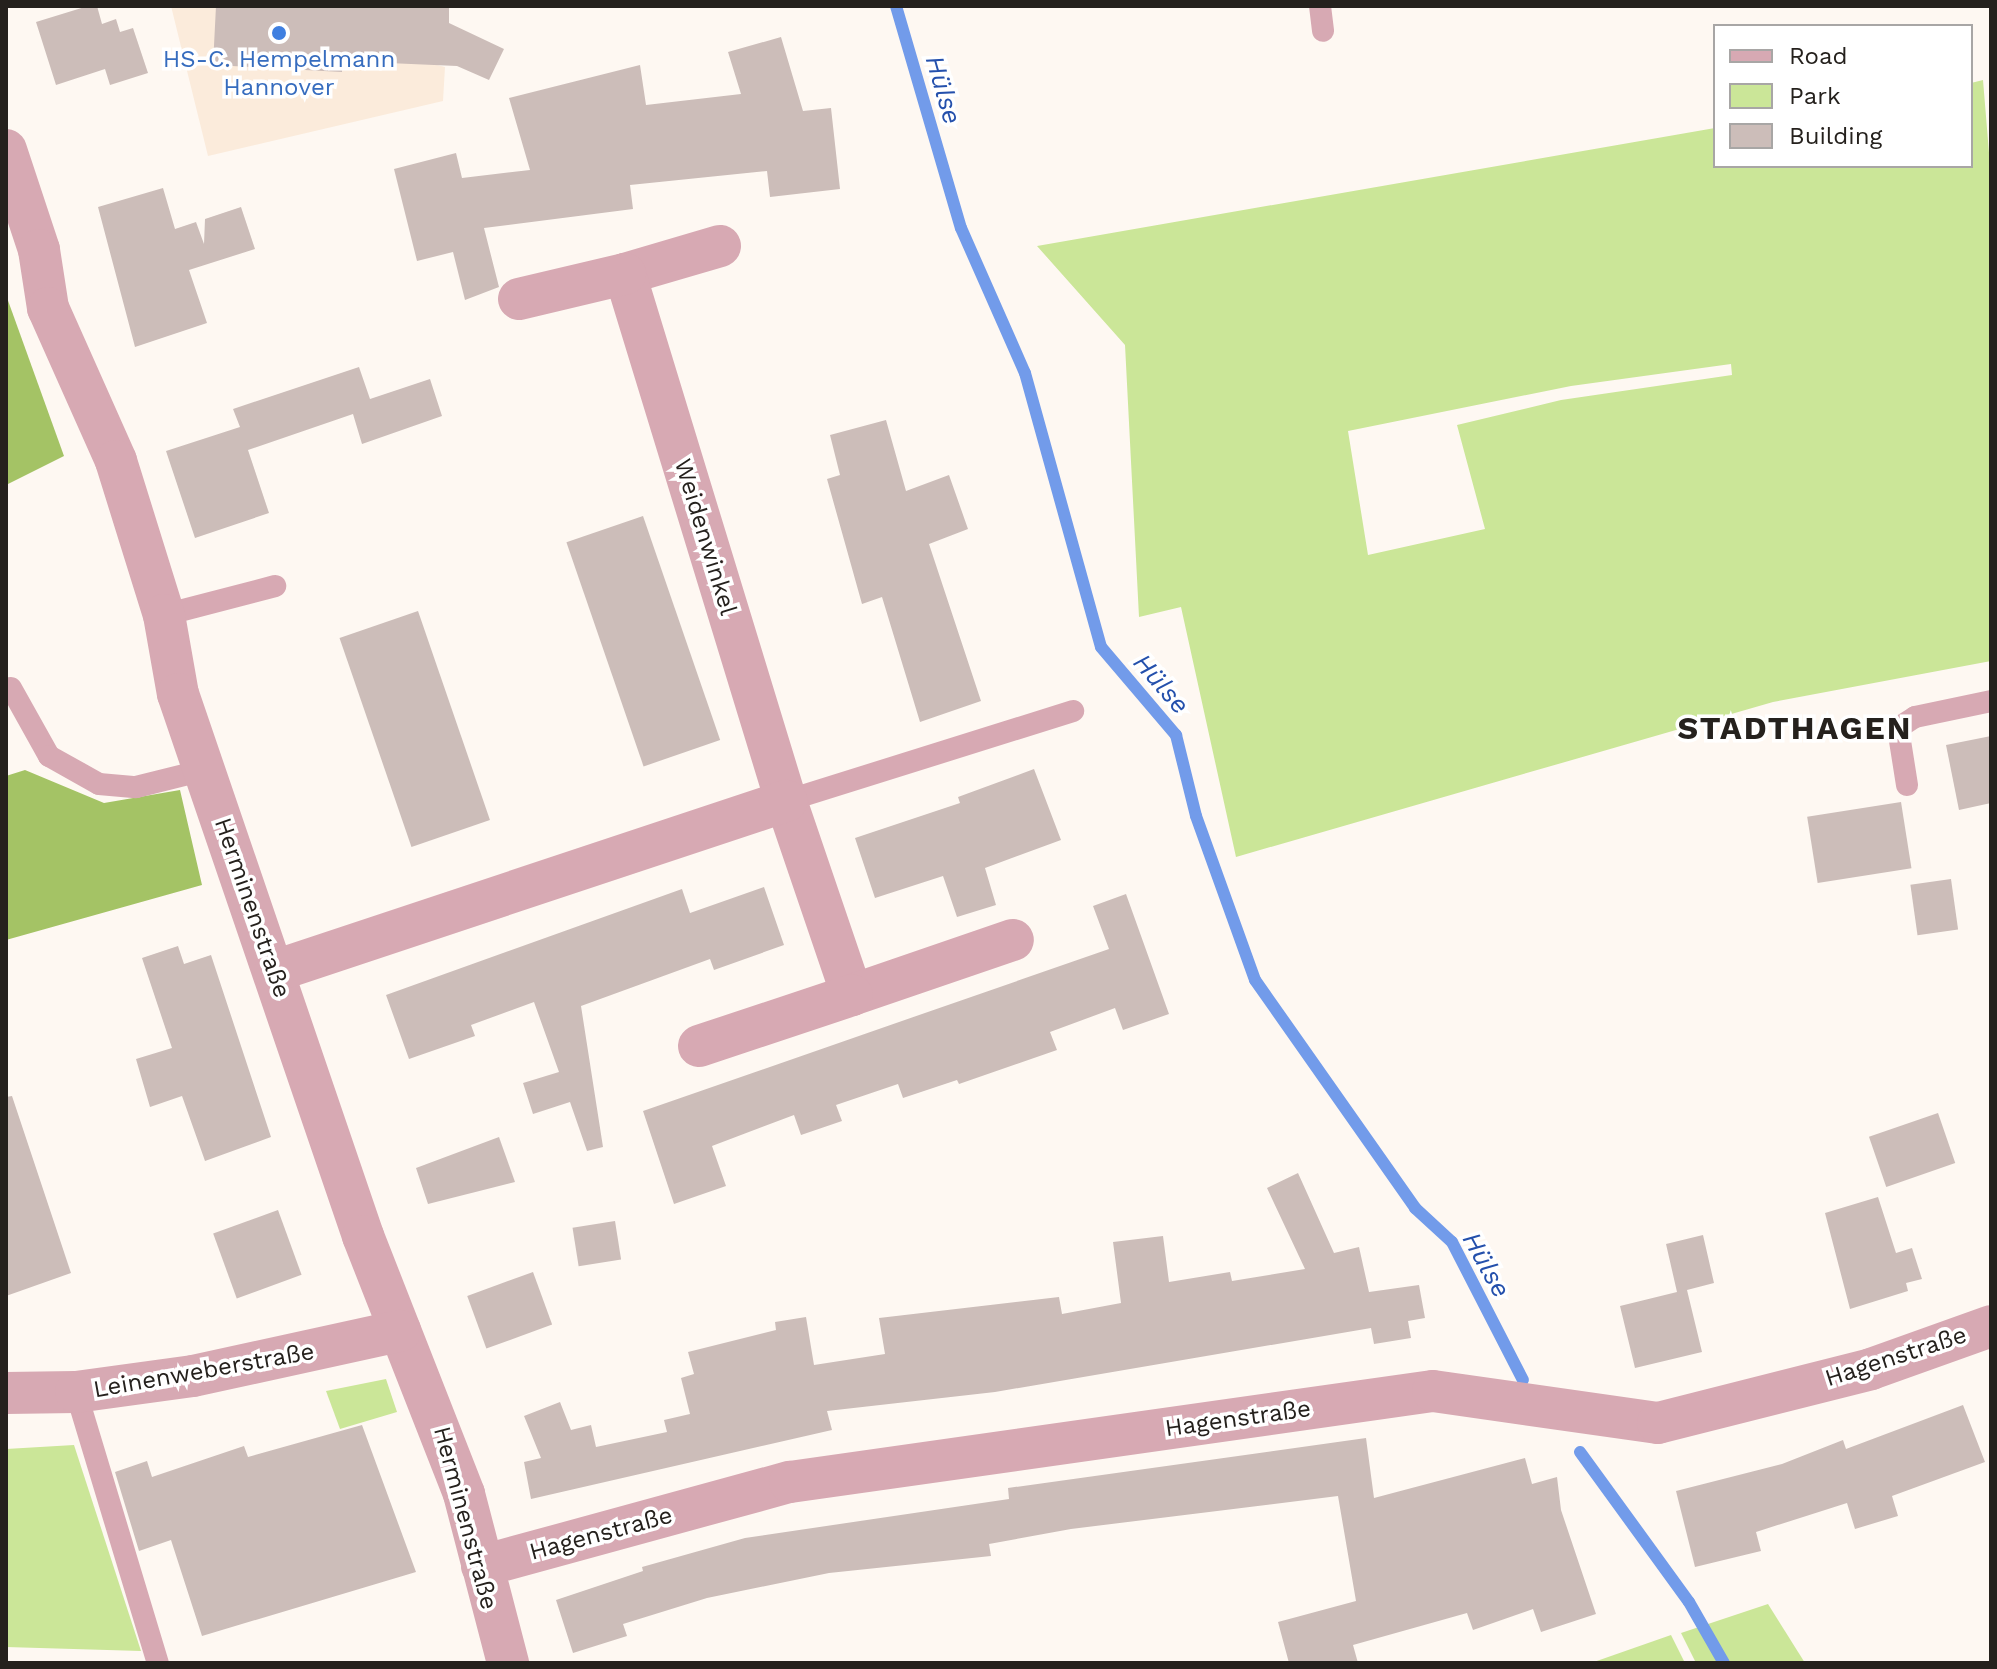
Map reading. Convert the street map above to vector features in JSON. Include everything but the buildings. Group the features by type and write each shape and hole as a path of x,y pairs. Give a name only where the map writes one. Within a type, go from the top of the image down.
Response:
{"street":[{"name":"Herminenstraße","path":"6,150 39,250 48,308 116,461 164,615 178,694 400,1331 428,1387 508,1663"},
{"path":"519,299 625,274 720,246"},
{"name":"Weidenwinkel","path":"625,274 786,801 852,995"},
{"path":"275,971 786,801"},
{"path":"699,1046 1013,940"},
{"name":"Hagenstraße","path":"482,1566 790,1482 1433,1391 1658,1423 1871,1369 1991,1326"},
{"name":"Leinenweberstraße","path":"6,1393 76,1392 193,1376 400,1331"}],"lane":[{"path":"1320,6 1323,31"},
{"path":"164,615 275,586"},
{"path":"11,688 49,756 99,784 136,787 204,770"},
{"path":"1907,785 1898,728 1915,717 1991,701"},
{"path":"786,801 1073,711"},
{"path":"76,1392 158,1663"}],"shaded area":[{"path":"171,6 449,6 437,65 445,67 443,101 208,156"}],"green space":[{"path":"1983,80 1991,177 1991,661 1773,702 1236,857 1181,607 1139,617 1125,345 1037,246 1713,128 1713,168 1973,168 1973,82","holes":["1731,364 1732,375 1561,400 1457,425 1485,529 1368,555 1348,431 1571,386"]},
{"path":"6,295 64,456 6,485"},
{"path":"25,770 104,803 180,790 202,885 6,940 6,776"},
{"path":"386,1379 397,1412 340,1429 326,1391"},
{"path":"74,1445 141,1651 6,1647 6,1449"},
{"path":"1768,1604 1805,1663 1696,1663 1681,1633"},
{"path":"1671,1635 1685,1663 1591,1663"}],"waterway":[{"name":"Hülse","path":"896,6 961,228 1025,373 1101,647 1176,735 1196,816 1255,980 1415,1208 1452,1242 1523,1380"},
{"name":"Hülse","path":"1580,1452 1689,1602 1724,1663"}],"place":[{"name":"HS-C. Hempelmann Hannover","path":"279,33"}],"district":[{"name":"STADTHAGEN","path":"1795,728"}]}
